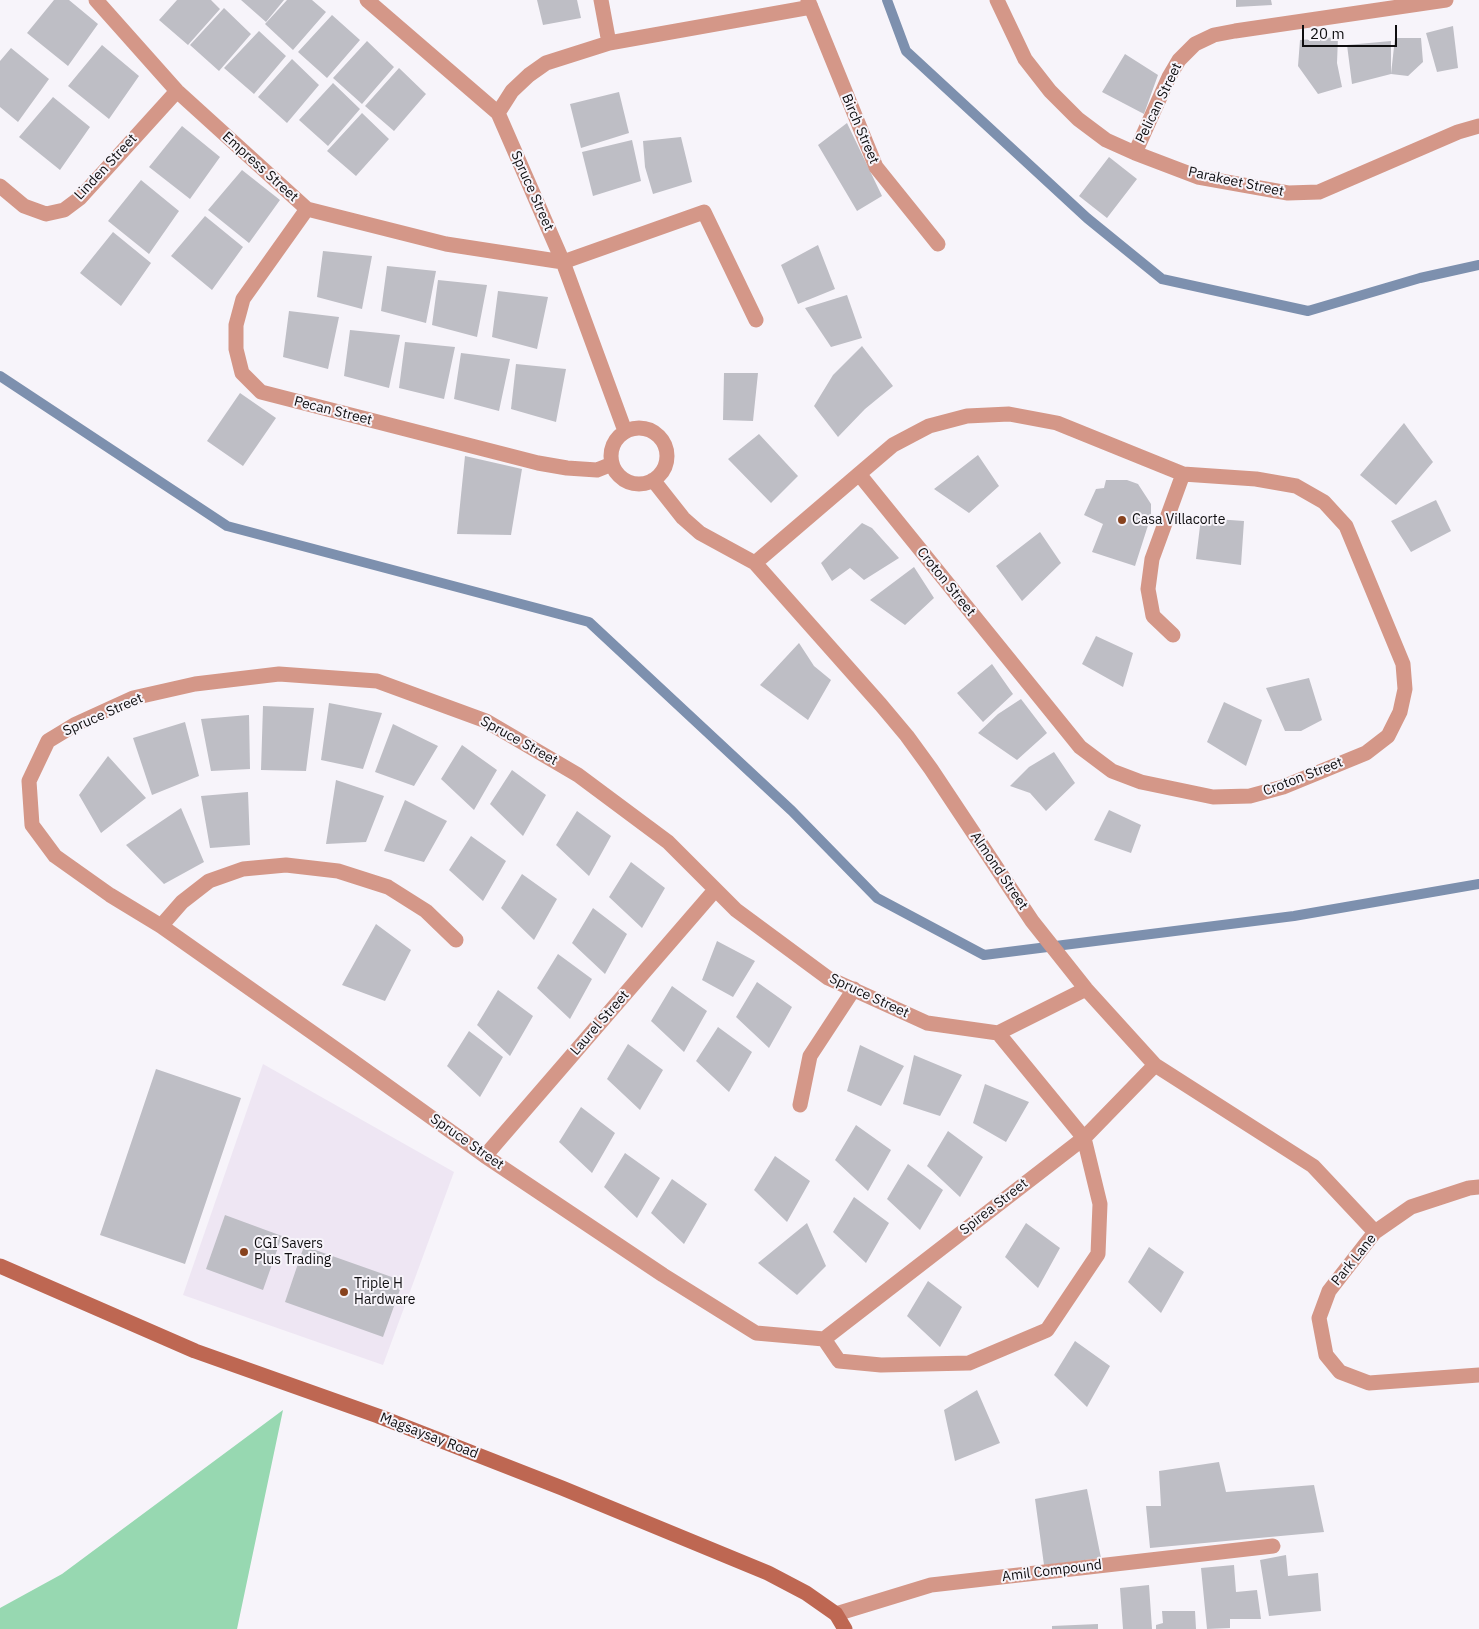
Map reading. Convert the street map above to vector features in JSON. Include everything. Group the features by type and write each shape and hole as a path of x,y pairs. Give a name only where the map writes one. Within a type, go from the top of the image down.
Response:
{"main road":[{"name":"Magsaysay Road","path":"0,1266 195,1351 387,1420 562,1488 768,1573 806,1594 836,1614 845,1629"}],"street":[{"name":"Empress Street","path":"96,0 176,91 307,209 446,244 563,262"},
{"name":"Spruce Street","path":"367,0 498,113 563,262 625,431"},
{"path":"601,0 609,43"},
{"name":"Parakeet Street","path":"997,0 1025,59 1050,91 1078,120 1106,140 1135,153 1198,176 1288,193 1319,192 1458,132 1479,126"},
{"name":"Pelican Street","path":"1135,153 1169,78 1179,60 1195,44 1214,35 1235,31 1446,0"},
{"path":"498,113 512,91 529,75 546,64 609,43 809,4"},
{"name":"Birch Street","path":"809,4 876,167 938,244"},
{"name":"Linden Street","path":"0,186 24,206 46,214 64,210 80,198 176,91"},
{"name":"Pecan Street","path":"307,209 243,299 236,326 236,349 242,373 261,392 538,463 567,468 597,470 612,464"},
{"path":"563,262 704,212 756,320"},
{"name":"Croton Street","path":"755,563 858,474 893,446 929,426 967,416 1009,414 1057,423 1183,474 1256,479 1296,486 1324,502 1346,526 1403,664 1405,689 1400,712 1388,736 1366,753 1283,787 1250,796 1213,797 1140,782 1112,771 1080,747 858,474"},
{"path":"637,428 650,430 660,437 666,448 667,460 662,472 653,480 641,484 628,482 618,475 612,464 611,452 616,440 625,431 637,428"},
{"path":"1172,635 1153,616 1148,589 1152,559 1183,474"},
{"name":"Almond Street","path":"653,480 682,518 700,533 755,563 908,736 1032,922 1086,989 1155,1065 1313,1166 1375,1232"},
{"name":"Spruce Street","path":"824,1339 756,1333 663,1275 485,1156 161,926 110,895 55,856 32,825 29,781 48,741 76,724 133,698 195,684 279,674 377,682 486,721 586,780 668,842 736,910 828,978 927,1023 998,1033"},
{"path":"161,926 182,902 209,881 243,869 286,865 338,871 388,887 426,912 456,940"},
{"name":"Laurel Street","path":"485,1156 715,890"},
{"path":"800,1105 810,1056 854,989"},
{"path":"824,1339 839,1360 881,1365 969,1363 1047,1330 1098,1254 1100,1204 1084,1138 998,1033 1086,989"},
{"name":"Spirea Street","path":"824,1339 1084,1138 1155,1065"},
{"name":"Park Lane","path":"1479,1187 1469,1188 1411,1207 1375,1232 1329,1291 1319,1318 1326,1355 1340,1372 1369,1383 1479,1376"},
{"name":"Amil Compound","path":"836,1614 931,1586 1273,1546"}],"shaded area":[{"path":"263,1064 454,1172 383,1365 183,1295"}],"green space":[{"path":"283,1410 237,1629 0,1629 0,1608 62,1574"}],"building":[{"path":"54,0 69,0 98,24 68,66 27,33"},
{"path":"177,0 211,0 220,9 188,45 159,20"},
{"path":"241,0 284,0 266,22"},
{"path":"287,0 312,0 326,12 293,50 265,24"},
{"path":"537,0 577,0 581,18 543,25"},
{"path":"1236,0 1271,0 1272,5 1236,7"},
{"path":"224,8 251,34 219,71 190,45"},
{"path":"332,15 360,40 327,78 298,52"},
{"path":"1453,26 1458,68 1437,72 1426,33"},
{"path":"259,31 286,56 254,94 224,68"},
{"path":"1338,37 1337,63 1342,87 1318,94 1298,66 1300,40"},
{"path":"1395,38 1421,38 1423,62 1408,76 1391,74"},
{"path":"367,41 394,67 362,104 333,78"},
{"path":"1391,41 1391,74 1352,84 1347,45"},
{"path":"102,45 139,76 109,119 68,86"},
{"path":"11,48 49,79 18,122 0,107 0,61"},
{"path":"1125,54 1158,75 1144,114 1102,92"},
{"path":"292,59 319,85 287,123 258,97"},
{"path":"399,68 426,94 394,131 365,106"},
{"path":"333,83 360,109 328,146 299,120"},
{"path":"619,92 629,133 581,148 570,104"},
{"path":"53,97 90,127 60,170 19,137"},
{"path":"362,113 389,139 356,176 327,151"},
{"path":"847,123 882,196 857,211 818,145"},
{"path":"182,126 220,157 190,199 149,167"},
{"path":"681,137 692,182 653,194 645,167 643,141"},
{"path":"632,140 641,181 593,196 582,152"},
{"path":"1109,157 1137,179 1107,218 1079,196"},
{"path":"242,170 280,200 249,243 208,210"},
{"path":"141,180 179,211 149,254 108,221"},
{"path":"205,216 243,247 212,290 171,256"},
{"path":"113,232 151,263 121,306 80,273"},
{"path":"818,245 835,289 798,304 781,265"},
{"path":"323,251 372,256 362,309 317,297"},
{"path":"387,266 436,271 426,323 381,311"},
{"path":"438,280 487,285 477,337 432,325"},
{"path":"498,291 548,297 537,349 492,337"},
{"path":"847,295 862,338 831,347 805,308"},
{"path":"289,311 339,317 328,369 283,357"},
{"path":"350,330 400,335 389,388 344,376"},
{"path":"405,342 455,347 444,399 399,388"},
{"path":"862,346 893,386 865,409 838,437 814,406 833,375"},
{"path":"461,353 510,359 499,411 454,399"},
{"path":"516,364 566,369 556,422 511,409"},
{"path":"724,373 758,373 753,421 723,420"},
{"path":"240,393 276,418 243,466 207,441"},
{"path":"1404,423 1433,462 1396,505 1360,475"},
{"path":"759,434 798,476 771,503 728,459"},
{"path":"978,455 999,486 969,513 934,489"},
{"path":"465,456 522,469 511,535 457,534"},
{"name":"Casa Villacorte","path":"1106,480 1127,480 1138,484 1151,504 1151,516 1135,566 1092,552 1103,524 1084,515 1096,489 1104,488"},
{"path":"1436,500 1451,531 1411,552 1391,521"},
{"path":"1201,518 1244,521 1241,565 1196,559"},
{"path":"862,523 872,528 899,558 864,580 850,568 832,581 821,563"},
{"path":"1040,532 1061,563 1022,601 996,566"},
{"path":"914,567 934,598 905,625 870,600"},
{"path":"1096,636 1133,653 1123,687 1082,664"},
{"path":"799,643 814,666 831,680 808,720 760,685"},
{"path":"992,664 1013,694 983,722 957,693"},
{"path":"1309,678 1322,720 1301,731 1285,731 1266,688"},
{"path":"1021,699 1047,733 1017,760 978,733 998,714"},
{"path":"1224,702 1262,720 1246,766 1207,742"},
{"path":"329,703 382,713 363,769 321,760"},
{"path":"263,706 314,708 306,771 261,770"},
{"path":"249,715 250,769 211,771 201,719"},
{"path":"185,722 199,776 152,795 133,738"},
{"path":"393,724 438,746 414,786 375,772"},
{"path":"462,745 497,770 474,810 441,779"},
{"path":"1054,752 1075,783 1046,811 1030,793 1010,786 1029,767"},
{"path":"108,756 146,798 101,833 79,795"},
{"path":"512,770 546,795 523,836 490,804"},
{"path":"336,780 384,796 366,842 326,844"},
{"path":"248,792 250,845 210,848 201,796"},
{"path":"405,800 447,821 424,862 384,851"},
{"path":"181,808 204,862 164,884 126,845"},
{"path":"1109,810 1141,825 1131,853 1094,840"},
{"path":"577,811 611,836 589,876 556,845"},
{"path":"471,836 506,861 483,901 449,870"},
{"path":"631,862 665,888 642,928 609,897"},
{"path":"522,874 557,899 534,940 501,908"},
{"path":"593,908 627,934 605,974 572,943"},
{"path":"376,924 411,950 385,1001 342,985"},
{"path":"717,941 755,961 733,997 702,980"},
{"path":"558,954 592,979 570,1019 537,988"},
{"path":"757,982 792,1007 769,1048 736,1017"},
{"path":"672,986 707,1011 684,1052 651,1021"},
{"path":"498,990 533,1016 510,1056 477,1025"},
{"path":"718,1027 752,1052 729,1092 696,1061"},
{"path":"469,1031 503,1057 480,1097 447,1066"},
{"path":"628,1044 663,1070 640,1110 607,1079"},
{"path":"860,1045 904,1066 881,1106 847,1091"},
{"path":"914,1055 962,1075 940,1116 903,1104"},
{"path":"156,1069 241,1098 185,1264 100,1235"},
{"path":"985,1084 1029,1102 1006,1142 973,1123"},
{"path":"581,1107 615,1133 592,1173 559,1142"},
{"path":"856,1125 891,1150 868,1191 835,1160"},
{"path":"948,1131 983,1157 960,1197 927,1166"},
{"path":"625,1153 660,1178 637,1218 604,1187"},
{"path":"775,1156 810,1181 787,1222 754,1190"},
{"path":"908,1164 943,1190 920,1230 887,1199"},
{"path":"672,1179 707,1204 684,1244 651,1213"},
{"path":"854,1197 889,1223 866,1263 833,1232"},
{"name":"CGI Savers Plus Trading","path":"225,1215 282,1236 263,1290 206,1269"},
{"path":"807,1223 826,1266 797,1295 758,1263"},
{"path":"1026,1223 1060,1248 1038,1288 1005,1257"},
{"name":"Triple H Hardware","path":"304,1246 403,1281 383,1337 285,1302"},
{"path":"1149,1247 1184,1272 1161,1313 1128,1282"},
{"path":"928,1281 962,1307 940,1347 907,1316"},
{"path":"1075,1341 1110,1366 1087,1407 1054,1375"},
{"path":"977,1390 1000,1443 955,1461 944,1410"},
{"path":"1219,1462 1226,1492 1314,1485 1324,1532 1150,1548 1146,1506 1161,1506 1159,1471"},
{"path":"1087,1489 1101,1558 1044,1565 1035,1499"},
{"path":"1286,1555 1288,1576 1318,1573 1321,1611 1269,1616 1260,1560"},
{"path":"1234,1565 1236,1592 1257,1590 1261,1619 1230,1619 1230,1628 1207,1629 1201,1568"},
{"path":"1149,1585 1152,1629 1123,1629 1120,1588"},
{"path":"1162,1611 1195,1611 1196,1629 1156,1629 1156,1625 1163,1623"},
{"path":"1098,1624 1098,1629 1052,1629 1052,1626"}],"waterway":[{"path":"887,0 906,51 1087,218 1162,279 1308,311 1420,278 1479,265"},
{"path":"0,376 227,526 589,622 792,811 877,898 984,955 1294,916 1479,884"}],"place":[{"name":"Casa Villacorte","path":"1122,520"},
{"name":"CGI Savers Plus Trading","path":"244,1252"},
{"name":"Triple H Hardware","path":"344,1292"}]}
